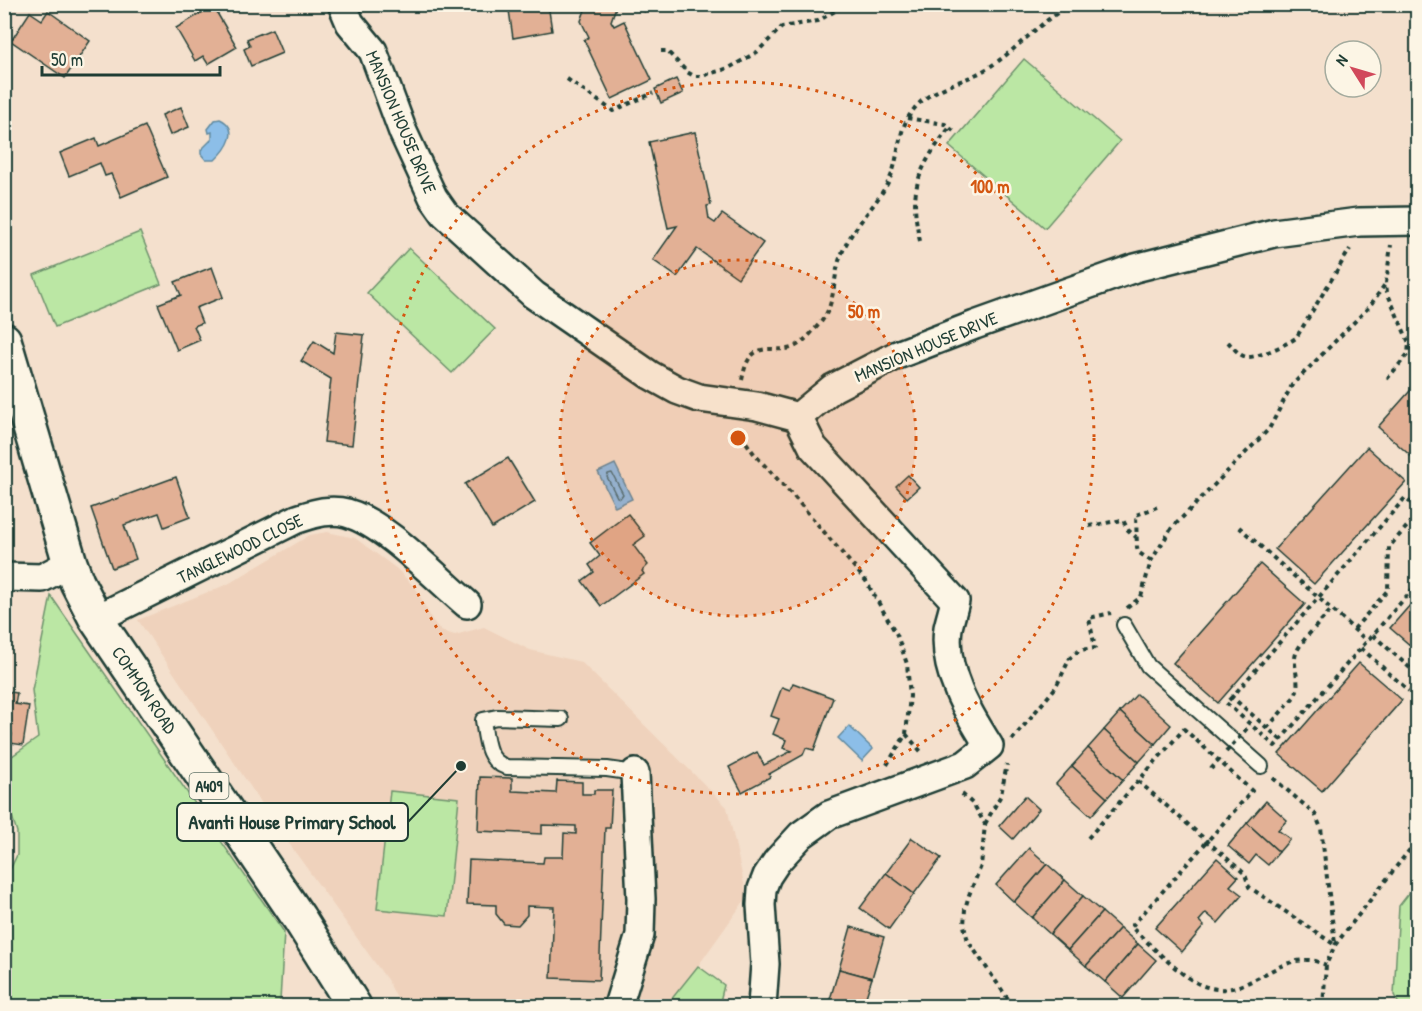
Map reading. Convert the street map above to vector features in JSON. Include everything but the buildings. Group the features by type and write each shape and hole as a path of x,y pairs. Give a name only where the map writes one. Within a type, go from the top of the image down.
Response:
{"main road":[{"name":"COMMON ROAD","path":"4,340 70,563 96,619 299,918 354,1006"}],"street":[{"name":"MANSION HOUSE DRIVE","path":"342,4 350,23 373,51 403,132 433,197 445,214 534,295 650,375 677,390 699,398 757,406 798,417 833,388 897,356 1086,284 1189,253 1274,233 1318,226 1405,220"},
{"path":"762,1006 765,964 762,889 767,876 801,835 829,815 1002,750 969,715 951,665 948,629 955,601 813,447 798,417"},
{"name":"TANGLEWOOD CLOSE","path":"96,619 297,519 321,511 345,513 365,520 384,531 467,604"},
{"path":"4,578 42,578 70,563"},
{"path":"618,1006 640,935 642,899 635,773"}],"lane":[{"path":"1124,625 1148,666 1263,768"},
{"path":"561,719 497,717 483,720 493,760 500,765 507,766 608,769 635,773"}],"path":[{"path":"643,12 646,4"},
{"path":"661,51 667,51 687,72 694,76 702,76 729,68 757,52 782,27 818,21 847,4"},
{"path":"868,800 867,787 885,767 906,734 910,696 903,648 866,582 755,454 738,431 734,419 743,375 750,357 760,349 794,347 802,342 825,315 833,297 842,252 891,176 898,142 907,118 922,101 935,92 988,68 1046,20 1072,4"},
{"path":"567,80 613,111 653,93"},
{"path":"907,118 945,124 957,134"},
{"path":"920,241 915,218 914,195 918,178 936,144 950,127"},
{"path":"1013,1006 968,941 964,926 965,909 981,866 985,824 1001,795 1002,750 1056,687 1070,658 1080,650 1095,648 1089,618 1129,607 1137,602 1143,592 1151,561 1171,529 1269,429 1292,385 1369,307 1386,283 1405,220"},
{"path":"1228,342 1241,355 1250,357 1287,344 1296,338 1352,245"},
{"path":"1386,283 1389,300 1408,336 1409,343 1408,354 1388,379"},
{"path":"1418,509 1405,498 1226,703 1275,746 1418,584"},
{"path":"1151,561 1138,552 1136,515 1157,507"},
{"path":"1354,629 1388,591 1389,547 1418,514"},
{"path":"1089,526 1124,520 1128,530 1137,538"},
{"path":"1239,527 1367,641"},
{"path":"1267,728 1295,696 1298,689 1295,661 1299,648 1332,609"},
{"path":"1372,635 1418,675"},
{"path":"1361,648 1409,691"},
{"path":"1232,697 1281,740"},
{"path":"1211,769 1250,725"},
{"path":"1088,838 1184,729 1252,791 1131,927 1185,974 1209,987 1221,989 1239,987 1255,981 1274,968 1295,962 1310,960 1326,965"},
{"path":"1263,768 1318,819 1335,945"},
{"path":"940,774 974,805 985,824"},
{"path":"1138,781 1245,874 1249,887 1335,945"},
{"path":"1323,1006 1326,965 1335,945 1418,839"}],"shaded area":[{"path":"327,532 355,538 397,569 417,590 432,620 441,631 455,635 484,627 530,650 581,662 727,807 747,897 698,966 666,1006 401,1006 388,981 285,838 138,620 228,584 310,535"}],"green space":[{"path":"1024,59 1120,141 1045,228 949,146"},
{"path":"140,232 161,284 55,327 34,275"},
{"path":"409,248 495,329 452,373 367,293"},
{"path":"51,596 284,932 280,1001 282,1006 5,1006 5,880 17,855 17,832 5,795 5,761 38,738 32,690"},
{"path":"390,791 459,798 447,916 377,909"},
{"path":"1417,883 1417,1006 1400,1006 1394,995 1399,906"},
{"path":"698,966 724,985 719,1006 666,1006"}],"water":[{"path":"220,119 230,128 230,139 215,160 206,160 201,150 212,139 212,132 209,133 208,129 215,120"},
{"path":"615,464 632,499 615,507 598,472"},
{"path":"849,726 873,749 862,761 838,738"}],"place":[{"name":"Avanti House Primary School","path":"461,766"}]}
